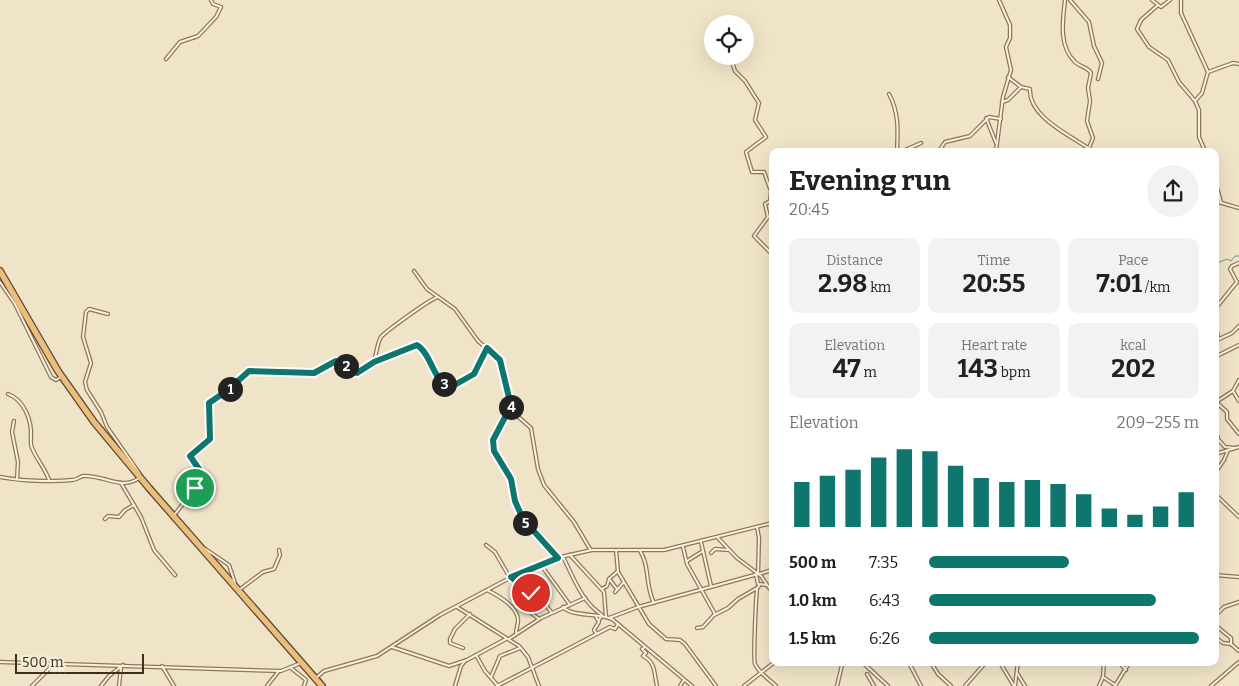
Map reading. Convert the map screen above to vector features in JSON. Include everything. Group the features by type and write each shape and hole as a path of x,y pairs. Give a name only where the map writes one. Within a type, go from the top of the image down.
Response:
{"highway":[{"path":"0,271 62,377 94,422 322,686"}],"street":[{"path":"166,59 180,42 198,36 216,17 221,7 213,4 212,0"},
{"path":"996,145 1002,102 1011,66 1006,46 1010,38 1010,28 999,0"},
{"path":"1065,0 1061,24 1065,44 1074,62 1087,68 1091,74 1088,88 1090,101 1088,122 1093,138 1090,148"},
{"path":"1070,0 1089,22 1094,46 1102,63 1098,79"},
{"path":"1152,0 1162,7 1170,0"},
{"path":"1181,0 1181,13 1208,72 1202,93 1195,101"},
{"path":"1158,5 1140,22 1137,30 1149,46 1168,60 1179,82 1195,101 1199,110 1199,137 1204,148"},
{"path":"1208,72 1233,63 1239,64"},
{"path":"733,65 735,71 745,81 759,103 755,120 766,137 746,152 752,172 764,172 769,183"},
{"path":"1008,77 1021,88 1030,89 1031,101 1045,119 1062,130 1065,136 1086,148"},
{"path":"1002,102 1008,100 1021,88"},
{"path":"889,94 894,104 899,128 897,148"},
{"path":"941,148 945,142 970,136 986,118 991,116 1001,119"},
{"path":"986,118 996,145"},
{"path":"910,148 921,143"},
{"path":"1219,195 1221,202 1239,208"},
{"path":"769,202 765,204 768,217 754,236 769,251"},
{"path":"1233,287 1239,287 1230,269 1239,263"},
{"path":"414,270 427,289 455,309 487,348 500,360 511,406 493,440 494,451 511,479 515,501 523,519 558,558"},
{"path":"0,282 15,304 52,378 56,380 62,377"},
{"path":"1219,304 1237,282"},
{"path":"374,362 379,340 385,333 424,303 438,296"},
{"path":"0,477 71,480 86,476 120,483 131,482 140,477 139,471 106,427 101,412 88,394 85,382 91,363 83,337 86,312 89,309 108,314"},
{"path":"1219,339 1232,333 1239,326"},
{"path":"1219,355 1239,344"},
{"path":"175,517 177,510 203,478 201,468 190,456 210,439 209,403 228,390 243,375 252,370 314,373 336,361 357,373 374,362 417,345 427,354 430,364 444,384 451,387 474,374 487,348"},
{"path":"1219,400 1233,392 1239,380"},
{"path":"1233,392 1239,401"},
{"path":"8,394 14,397 26,410 32,434 30,445 46,471 49,480"},
{"path":"1219,405 1227,412 1227,418 1239,434"},
{"path":"514,413 532,428 538,469 544,485 576,525 587,547 592,550"},
{"path":"14,422 12,432 18,462 17,479"},
{"path":"1219,441 1224,447 1235,448"},
{"path":"1219,453 1239,447"},
{"path":"1219,467 1228,450"},
{"path":"120,483 146,526 152,548 175,575"},
{"path":"1219,498 1239,517"},
{"path":"105,519 108,516 119,517 125,510 134,505"},
{"path":"316,678 324,672 365,661 392,647 426,623 511,577 563,556 592,550 654,552 683,547 769,524"},
{"path":"757,527 759,538 758,587 756,640 753,656 760,672 776,686"},
{"path":"718,538 758,574 769,588"},
{"path":"701,542 711,587"},
{"path":"486,545 495,552 511,577 546,605 551,612"},
{"path":"683,547 687,561 715,614"},
{"path":"711,553 715,549 730,550"},
{"path":"237,588 262,572 274,569 279,560 279,550"},
{"path":"616,550 618,571 649,624 666,639 680,640 686,645 716,686"},
{"path":"640,551 646,564 647,585 654,602"},
{"path":"687,561 703,551"},
{"path":"570,555 592,577 594,583 602,589 608,617"},
{"path":"563,556 573,582 592,608 618,624 692,686"},
{"path":"541,564 570,605"},
{"path":"602,589 607,586 609,579 618,571"},
{"path":"608,617 654,602 769,571"},
{"path":"1219,575 1239,577"},
{"path":"609,579 617,589"},
{"path":"615,592 624,582"},
{"path":"696,628 706,624 715,614 728,608 754,588 766,585"},
{"path":"487,590 508,604 514,611 518,621 516,633"},
{"path":"392,647 448,666 467,660 507,639 551,612 585,598"},
{"path":"513,600 539,619"},
{"path":"1219,612 1224,607 1239,602"},
{"path":"455,607 470,614 520,648 528,657 530,667 539,686"},
{"path":"563,607 569,611 595,616 602,615"},
{"path":"462,648 450,643 450,639 455,629 470,614"},
{"path":"596,633 594,630 602,615"},
{"path":"595,616 599,620"},
{"path":"476,655 498,686 515,678 530,667 555,657 596,633 610,627 615,629 618,624"},
{"path":"1219,628 1231,638 1231,644"},
{"path":"1219,640 1223,643 1231,644 1239,651"},
{"path":"645,647 642,649 646,653 643,656 649,658 653,665 657,686"},
{"path":"491,677 500,656 520,648"},
{"path":"455,686 461,666 467,660"},
{"path":"0,662 278,671 292,668 302,662"},
{"path":"1210,686 1239,662"},
{"path":"32,686 54,665"},
{"path":"101,686 109,676 122,666"},
{"path":"119,686 122,666"},
{"path":"162,666 174,686"},
{"path":"744,686 769,666"},
{"path":"837,686 842,666"},
{"path":"866,666 888,686"},
{"path":"911,666 921,686"},
{"path":"934,666 951,686"},
{"path":"965,686 983,666"},
{"path":"1002,666 1015,686"},
{"path":"1015,686 1018,666"},
{"path":"1099,686 1103,678 1104,666"},
{"path":"1122,666 1126,670"},
{"path":"1103,678 1115,686 1128,666"},
{"path":"292,668 306,680 304,686"},
{"path":"267,686 278,671"},
{"path":"1017,673 1025,686"},
{"path":"867,674 874,686"},
{"path":"680,686 684,680"}],"waterway":[{"path":"1219,262 1227,259 1231,261 1235,256 1239,256"}],"route":[{"path":"195,488 202,480 203,475 201,468 192,462 190,456 210,439 209,403 228,390 249,371 314,373 319,372 328,364 336,361 357,373 380,359 417,345 427,354 430,364 441,381 446,386 451,387 474,374 487,348 500,360 511,406 503,425 493,440 494,451 511,479 515,501 523,519 558,558 511,577 531,593"}]}
